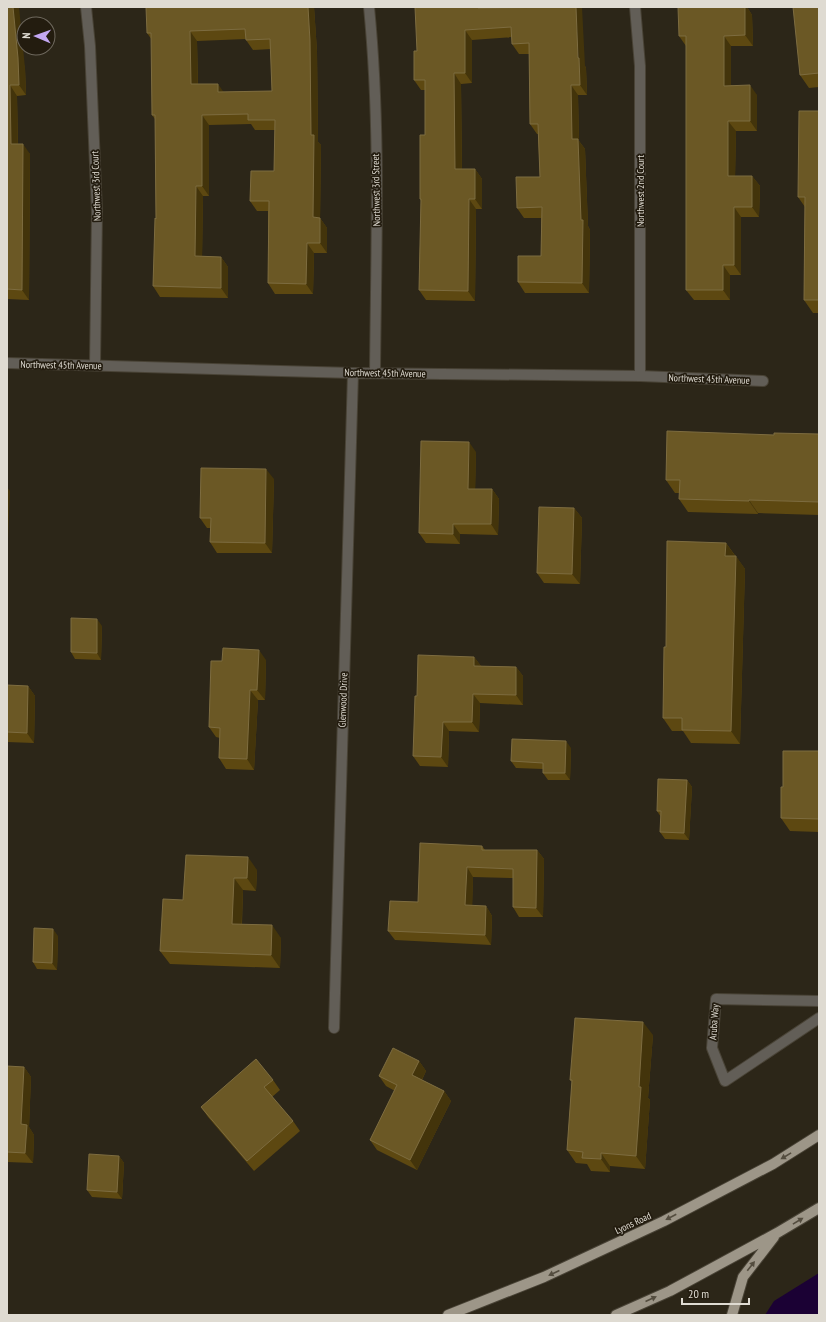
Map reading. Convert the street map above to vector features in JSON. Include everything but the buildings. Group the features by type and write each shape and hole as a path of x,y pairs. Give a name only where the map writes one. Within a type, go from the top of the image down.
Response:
{"main road":[{"name":"Lyons Road","path":"448,1315 544,1277 664,1221 773,1164 819,1136"},
{"path":"616,1315 670,1291 777,1234 819,1208"},
{"path":"732,1315 743,1276 777,1234"}],"street":[{"name":"Northwest 3rd Court","path":"86,7 90,46 97,212 95,365"},
{"name":"Northwest 3rd Street","path":"369,7 372,41 378,190 375,373"},
{"name":"Northwest 2nd Court","path":"635,7 640,66 640,376"},
{"name":"Northwest 45th Avenue","path":"7,363 352,373 640,376 764,381"},
{"name":"Glenwood Drive","path":"334,1028 352,373"},
{"name":"Aruba Way","path":"819,1001 716,999 712,1048 725,1081 819,1018"}],"shaded area":[{"path":"819,1273 819,1315 765,1315 774,1301"}]}
